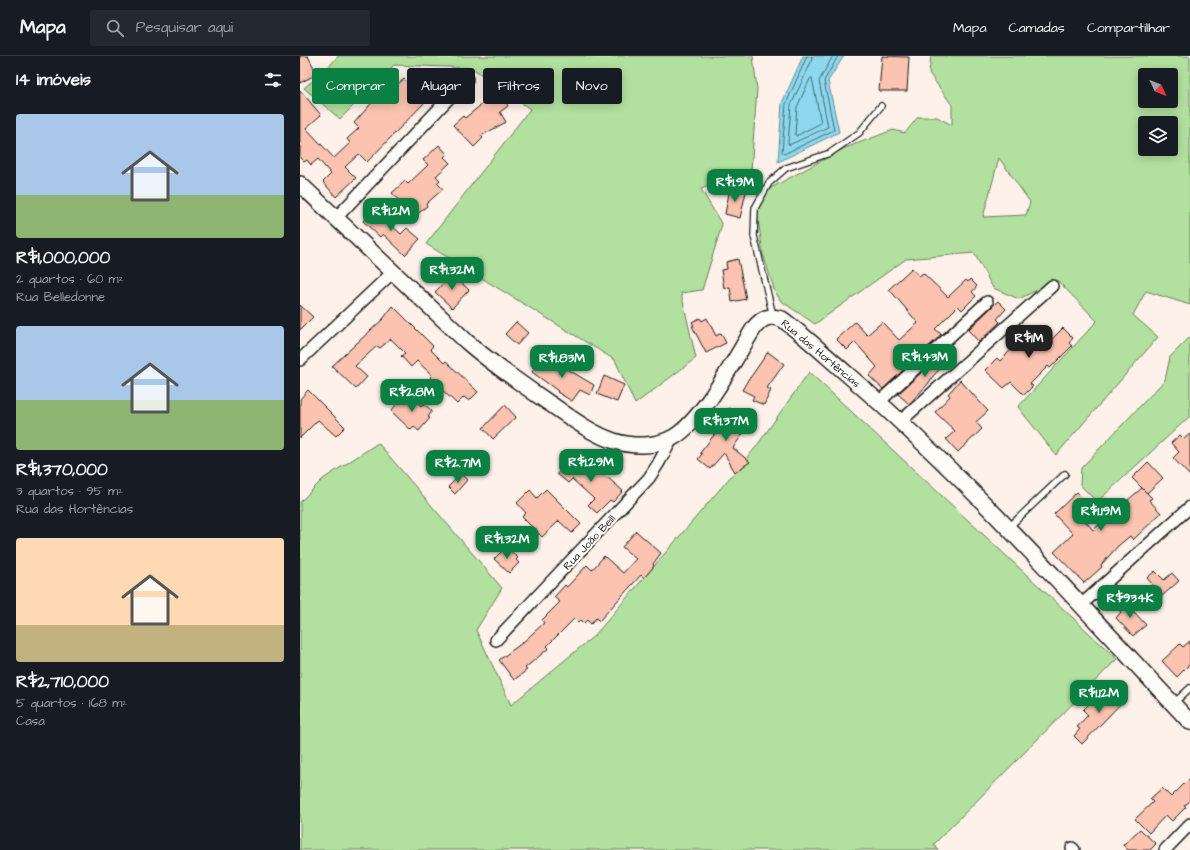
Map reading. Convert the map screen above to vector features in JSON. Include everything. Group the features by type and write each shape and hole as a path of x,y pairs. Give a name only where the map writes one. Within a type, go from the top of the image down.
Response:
{"street":[{"path":"336,218 443,104"},
{"name":"Rua das Hortências","path":"300,184 466,341 493,364 580,424 599,435 616,441 636,445 655,444 673,437 698,415 754,328 762,319 773,316 782,319 901,421 1008,528 1190,722"},
{"path":"300,360 393,272"},
{"path":"901,421 1052,286"},
{"path":"879,402 987,302"},
{"name":"Rua João Beill","path":"496,640 649,478 673,437"},
{"path":"1081,605 1190,506"},
{"path":"1165,850 1190,824"}],"lane":[{"path":"773,316 754,236 755,208 769,183 786,168 830,153 860,133 881,106"},
{"path":"1008,528 1065,474"},
{"path":"1173,704 1190,688"}],"green space":[{"path":"338,56 753,56 757,89 751,171 701,189 722,225 702,290 681,293 696,358 635,404 615,360 426,244 530,109 523,104 554,104 554,68 483,68 483,76 475,70 475,68 394,65 391,68 328,68"},
{"path":"931,56 1190,56 1190,305 1146,291 1133,315 1158,337 1056,455 1018,407 1097,321 1057,280 1019,299 993,288 974,253 906,259 815,324 781,301 775,292 763,254 757,212 767,190 845,148 893,130 905,133 918,117 937,117 952,125 952,105 929,73","holes":["999,158 1030,202 1026,215 983,217"]},
{"path":"312,81 312,95 304,88"},
{"path":"323,104 355,104 340,119"},
{"path":"1190,337 1190,416 1097,502 1080,485 1081,468 1165,380 1170,357"},
{"path":"809,372 1117,659 934,844 938,850 300,850 300,502 323,479 378,443 502,588 476,630 511,705 595,635 756,447"}],"water":[{"path":"803,56 844,56 828,81 839,132 778,162 782,103"}],"building":[{"path":"300,56 308,56 314,68 312,68 312,77 300,83"},
{"path":"882,56 909,57 907,91 879,91"},
{"path":"404,79 407,82 407,104 423,104 367,162 359,154 345,167 356,178 336,197 323,182 331,174 318,159 311,165 307,160 304,162 300,158 300,90 321,115 306,128 334,158 350,143 347,139 359,128 354,123 371,104 399,104 399,83"},
{"path":"483,103 507,104 508,106 500,112 506,122 481,136 483,138 474,147 453,125 463,116 465,118"},
{"path":"439,145 447,154 444,157 450,163 436,176 440,180 437,183 443,189 414,217 392,193 405,181 408,184 428,165 423,160"},
{"path":"730,188 746,192 740,218 725,214"},
{"path":"374,209 401,234 407,228 420,239 405,255 383,234 380,237 363,221"},
{"path":"738,259 746,299 732,302 730,287 724,288 721,270 727,269 726,262"},
{"path":"912,268 919,276 923,273 948,297 966,280 968,282 970,279 977,286 972,292 976,296 962,310 958,306 935,329 941,334 937,339 883,389 869,376 877,367 855,342 847,350 836,339 855,322 867,335 882,322 899,340 918,323 889,289"},
{"path":"452,274 469,290 452,308 435,292"},
{"path":"998,301 1006,309 997,319 1000,322 979,342 968,330"},
{"path":"300,305 313,317 300,330"},
{"path":"393,306 433,346 430,349 444,363 446,361 478,392 469,401 464,397 457,404 430,377 432,375 417,361 411,367 401,356 405,353 391,339 380,348 377,346 355,366 367,377 356,389 332,366 383,319"},
{"path":"700,318 702,321 707,318 716,336 721,333 726,343 706,353 692,326 694,326 692,322"},
{"path":"516,322 528,333 517,345 505,334"},
{"path":"1033,327 1049,342 1063,328 1073,338 1069,343 1072,346 1050,368 1048,366 1030,384 1033,386 1024,395 1011,382 1004,388 985,370 997,358 1000,361"},
{"path":"947,349 954,355 933,376 928,384 909,404 898,394"},
{"path":"768,352 784,364 767,388 771,390 764,405 752,400 754,396 742,390"},
{"path":"550,355 563,365 562,366 594,385 590,395 580,390 572,401 557,392 558,391 532,372 540,361 544,364"},
{"path":"604,376 624,385 617,402 597,394"},
{"path":"960,380 988,411 976,422 982,429 958,452 946,439 955,431 935,412 950,396 948,394"},
{"path":"308,390 345,427 336,436 318,420 300,438 300,399"},
{"path":"407,392 421,406 423,403 432,411 428,417 430,418 419,431 414,427 411,430 391,411"},
{"path":"505,405 516,417 493,439 483,428"},
{"path":"729,408 750,423 733,448 750,462 735,472 724,453 710,469 698,459 702,454 700,453 714,435 712,432 716,434 724,424 720,421"},
{"path":"1190,434 1190,476 1173,458 1179,452 1171,443 1180,435 1184,439"},
{"path":"572,456 592,473 597,468 623,491 613,502 610,500 597,513 588,505 594,499 572,479 568,483 557,474"},
{"path":"1148,462 1163,478 1147,493 1132,478"},
{"path":"461,474 467,480 455,494 448,487"},
{"path":"1142,488 1152,498 1149,500 1161,513 1133,540 1130,536 1118,546 1101,565 1102,567 1084,583 1054,552 1073,534 1054,514 1077,492 1089,504 1078,513 1093,530"},
{"path":"546,489 581,524 572,533 559,521 542,537 522,517 526,513 517,503 530,490 537,498"},
{"path":"636,531 661,553 653,564 654,566 644,578 641,575 599,621 596,618 591,624 587,620 584,623 580,620 578,623 574,619 547,646 549,648 525,668 527,670 514,680 499,660 522,643 544,623 542,620 560,602 554,597 565,585 567,587 587,565 592,570 604,556 623,573 636,559 622,547"},
{"path":"505,548 508,552 510,550 518,558 516,560 519,563 509,573 494,559"},
{"path":"1155,571 1164,580 1172,573 1179,581 1162,596 1147,578"},
{"path":"1124,601 1146,625 1133,636 1116,618 1121,612 1117,608"},
{"path":"1190,641 1190,664 1177,677 1162,661 1180,644 1183,647"},
{"path":"1115,686 1126,698 1082,744 1074,736 1080,729 1077,727 1088,715 1083,710 1093,700 1097,704"},
{"path":"1190,778 1190,801 1172,821 1166,815 1149,833 1135,819 1153,802 1150,799 1162,788 1171,797"},
{"path":"1140,829 1156,844 1150,850 1128,850 1123,845"}]}
